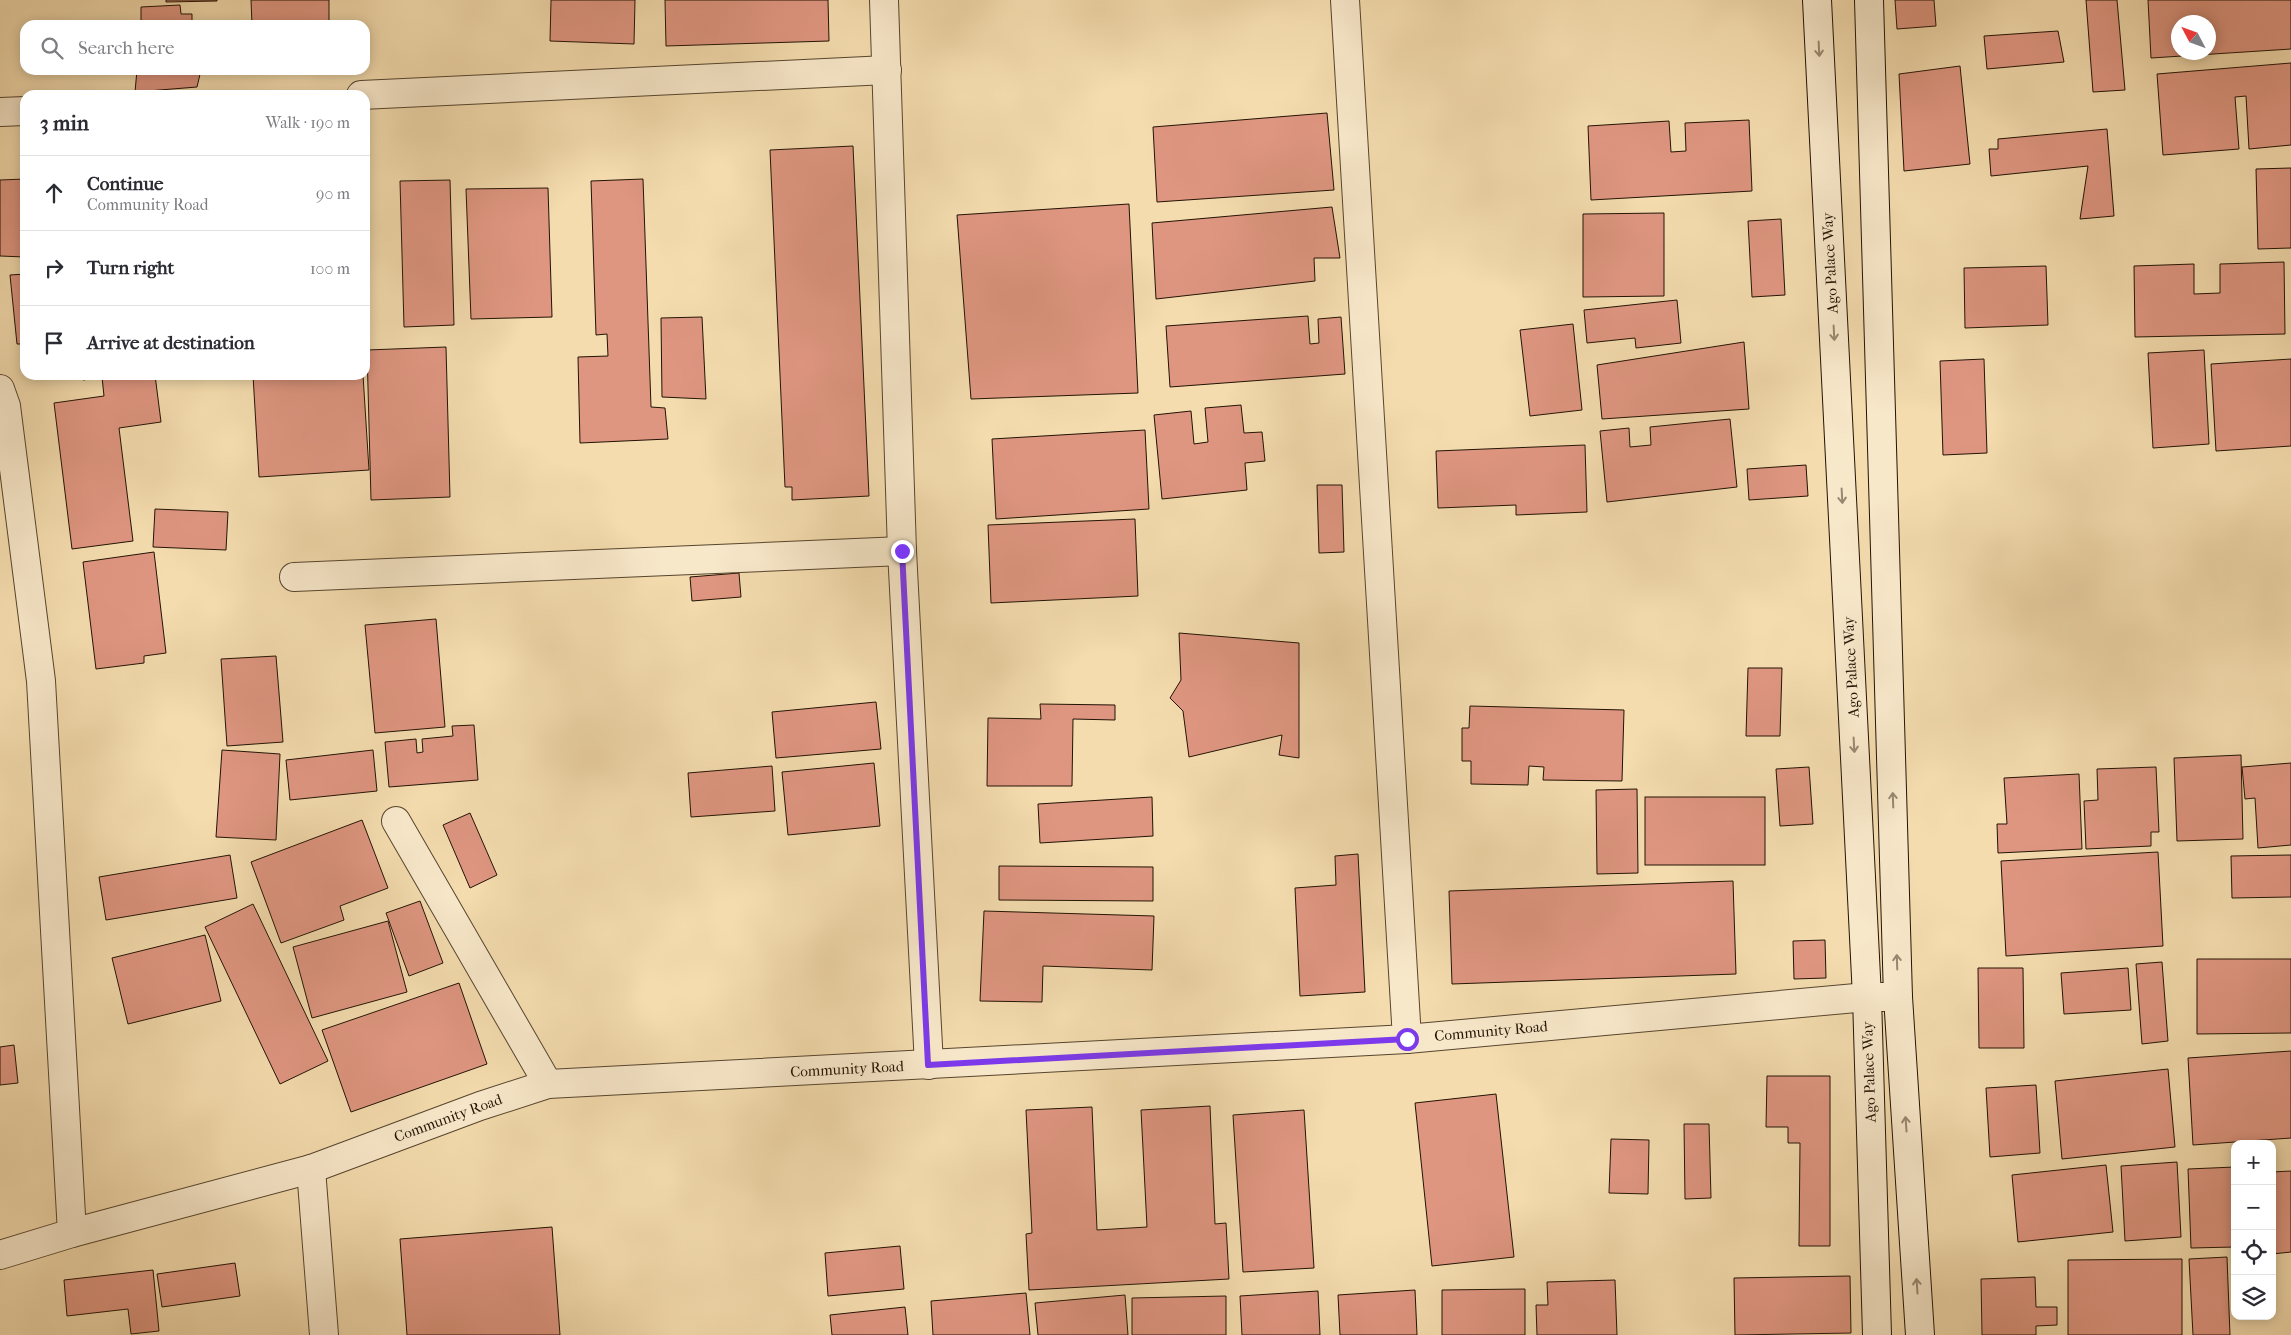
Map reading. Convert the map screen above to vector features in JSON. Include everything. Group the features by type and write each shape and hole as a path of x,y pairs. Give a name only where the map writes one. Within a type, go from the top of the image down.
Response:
{"street":[{"path":"884,0 902,551 928,1065"},
{"path":"1345,0 1407,1039"},
{"name":"Ago Palace Way","path":"1817,0 1867,997 1877,1335"},
{"path":"1870,0 1898,997 1920,1335"},
{"path":"370,95 887,70"},
{"path":"0,112 20,111"},
{"path":"0,389 6,406 41,681 72,1233"},
{"path":"294,577 902,551"},
{"path":"396,821 548,1084"},
{"name":"Community Road","path":"0,1255 72,1233 311,1169 480,1106 548,1084 1407,1039 1867,997 1898,997"},
{"path":"311,1169 324,1335"}],"building":[{"path":"166,0 217,0 217,1 166,2"},
{"path":"251,0 329,0 329,20 252,20"},
{"path":"551,0 635,0 634,44 550,41"},
{"path":"665,0 828,0 829,41 666,46"},
{"path":"1895,0 1934,0 1936,26 1897,29"},
{"path":"2086,0 2117,0 2125,90 2093,92"},
{"path":"2148,0 2291,0 2291,49 2216,54 2216,15 2171,15 2171,57 2151,58"},
{"path":"180,5 181,14 192,14 192,20 141,20 141,7"},
{"path":"2058,31 2064,62 1987,69 1984,36"},
{"path":"2291,63 2291,145 2249,149 2246,96 2235,97 2239,149 2163,155 2157,74"},
{"path":"1960,66 1970,164 1904,171 1899,74"},
{"path":"137,75 200,75 197,87 135,90"},
{"path":"1327,113 1334,190 1157,202 1153,127"},
{"path":"1749,120 1752,191 1591,200 1588,126 1669,121 1671,152 1686,151 1685,123"},
{"path":"2107,129 2114,216 2080,219 2088,166 1991,176 1989,149 1998,149 1998,139"},
{"path":"853,146 869,496 792,500 792,487 785,487 770,150"},
{"path":"2291,168 2291,248 2258,249 2256,169"},
{"path":"20,179 20,257 0,256 0,180"},
{"path":"643,179 651,407 665,408 668,439 580,443 578,357 608,356 607,334 596,335 591,181"},
{"path":"450,180 454,325 404,327 400,181"},
{"path":"548,188 552,317 471,319 466,189"},
{"path":"1129,204 1138,393 971,399 957,215"},
{"path":"1332,207 1340,258 1314,258 1315,281 1156,299 1152,223"},
{"path":"1664,213 1664,296 1583,297 1583,214"},
{"path":"1781,219 1785,295 1752,297 1748,221"},
{"path":"2284,262 2285,334 2135,337 2134,266 2194,264 2194,294 2220,293 2220,264"},
{"path":"2046,266 2048,325 1965,328 1964,268"},
{"path":"20,274 20,344 17,344 10,275"},
{"path":"1677,300 1681,343 1636,348 1635,338 1587,343 1584,310"},
{"path":"1308,316 1310,344 1319,343 1318,319 1341,317 1345,374 1170,387 1166,326"},
{"path":"702,317 706,399 662,397 661,318"},
{"path":"1573,324 1582,410 1530,416 1520,330"},
{"path":"1744,342 1749,409 1602,419 1597,365"},
{"path":"446,347 450,497 371,500 368,380 370,380 370,350"},
{"path":"2204,350 2209,444 2153,448 2148,353"},
{"path":"1984,359 1987,453 1943,455 1940,361"},
{"path":"2291,359 2291,446 2216,451 2211,364"},
{"path":"102,380 156,380 161,422 119,428 133,541 72,549 54,403 104,396"},
{"path":"253,380 363,380 369,470 259,477"},
{"path":"1241,405 1244,433 1262,432 1265,461 1245,463 1247,490 1162,499 1154,415 1191,411 1194,444 1208,442 1205,408"},
{"path":"1730,419 1737,487 1607,502 1600,431 1629,428 1630,447 1651,445 1650,427"},
{"path":"1145,430 1149,509 996,519 992,439"},
{"path":"1585,445 1587,512 1516,515 1516,505 1438,508 1436,451"},
{"path":"1806,465 1808,496 1749,500 1747,469"},
{"path":"1317,485 1342,485 1344,552 1319,553"},
{"path":"155,509 228,512 226,550 153,547"},
{"path":"1135,519 1138,596 991,603 988,525"},
{"path":"154,552 166,653 144,656 144,663 96,669 83,562"},
{"path":"739,573 741,597 692,601 690,577"},
{"path":"436,619 445,727 375,733 365,625"},
{"path":"1179,633 1299,643 1299,758 1279,755 1282,735 1189,757 1183,711 1170,698 1181,680"},
{"path":"276,656 283,742 227,746 221,659"},
{"path":"1748,668 1782,668 1780,736 1746,736"},
{"path":"876,702 881,749 776,758 772,712"},
{"path":"1040,704 1115,705 1115,720 1073,719 1072,786 987,786 988,718 1041,719"},
{"path":"1470,706 1624,710 1622,781 1543,780 1544,767 1529,766 1528,785 1471,784 1471,761 1462,761 1462,728 1469,728"},
{"path":"474,725 478,780 389,787 385,742 416,739 417,753 423,752 422,739 453,736 452,726"},
{"path":"222,750 280,754 276,840 216,837"},
{"path":"373,750 377,791 290,800 286,760"},
{"path":"2241,755 2243,839 2177,841 2174,758"},
{"path":"874,763 880,826 788,835 782,772"},
{"path":"2291,763 2291,845 2258,848 2255,798 2245,799 2242,767"},
{"path":"772,766 775,811 691,817 688,773"},
{"path":"1809,767 1813,824 1780,826 1776,769"},
{"path":"2156,767 2159,832 2151,832 2151,846 2086,849 2084,801 2098,800 2097,769"},
{"path":"2079,774 2082,849 1998,853 1997,824 2007,824 2004,778"},
{"path":"1637,789 1638,873 1597,874 1596,790"},
{"path":"1152,797 1153,836 1040,843 1038,804"},
{"path":"1645,797 1765,797 1765,865 1645,865"},
{"path":"470,813 497,875 470,888 443,825"},
{"path":"362,820 388,888 340,906 344,920 281,943 251,862"},
{"path":"2158,852 2163,946 2006,956 2001,861"},
{"path":"1358,854 1365,992 1300,996 1295,888 1336,885 1335,856"},
{"path":"230,855 237,898 106,920 99,877"},
{"path":"2291,855 2291,897 2232,898 2231,856"},
{"path":"999,866 1153,867 1153,901 999,900"},
{"path":"1733,881 1736,974 1452,984 1449,891"},
{"path":"420,901 443,963 409,976 386,913"},
{"path":"253,904 328,1061 280,1084 205,927"},
{"path":"984,911 1154,916 1152,970 1043,966 1042,1002 980,1001"},
{"path":"388,921 407,992 312,1018 293,947"},
{"path":"205,935 221,1001 128,1024 112,958"},
{"path":"1825,940 1826,978 1794,979 1793,941"},
{"path":"2197,959 2291,959 2291,1033 2197,1034"},
{"path":"2162,962 2168,1041 2142,1044 2136,964"},
{"path":"1978,968 2023,968 2024,1048 1979,1048"},
{"path":"2128,968 2131,1010 2064,1014 2061,973"},
{"path":"459,983 487,1064 351,1112 322,1030"},
{"path":"14,1045 18,1083 0,1085 0,1047"},
{"path":"2291,1051 2291,1138 2231,1140 2231,1142 2193,1145 2188,1058"},
{"path":"2168,1069 2175,1147 2062,1159 2055,1081"},
{"path":"1767,1076 1830,1076 1830,1246 1799,1246 1800,1143 1788,1143 1788,1127 1766,1127"},
{"path":"2036,1085 2040,1153 1990,1157 1986,1088"},
{"path":"1496,1094 1514,1257 1432,1266 1415,1103"},
{"path":"1210,1106 1215,1224 1226,1223 1229,1279 1029,1290 1026,1234 1032,1233 1026,1110 1092,1107 1097,1230 1147,1227 1141,1110"},
{"path":"1304,1110 1314,1268 1243,1272 1233,1115"},
{"path":"1684,1124 1709,1124 1711,1198 1685,1199"},
{"path":"1611,1139 1649,1140 1648,1194 1609,1193"},
{"path":"2177,1162 2181,1237 2125,1241 2121,1166"},
{"path":"2106,1165 2113,1232 2018,1242 2012,1175"},
{"path":"2231,1167 2231,1247 2191,1248 2188,1169"},
{"path":"2291,1171 2291,1252 2276,1254 2276,1185 2276,1172"},
{"path":"552,1227 560,1335 407,1335 400,1239"},
{"path":"900,1246 904,1289 828,1296 825,1253"},
{"path":"2227,1257 2230,1335 2193,1335 2189,1259"},
{"path":"2182,1259 2182,1335 2068,1335 2068,1260"},
{"path":"235,1263 240,1296 162,1307 157,1274"},
{"path":"153,1270 159,1331 131,1334 128,1309 67,1316 64,1280"},
{"path":"1850,1276 1851,1333 1735,1335 1734,1278"},
{"path":"2035,1277 2036,1307 2057,1307 2057,1325 2036,1326 2036,1335 1982,1335 1981,1279"},
{"path":"1615,1280 1617,1335 1537,1335 1536,1305 1548,1305 1547,1282"},
{"path":"1525,1289 1525,1335 1442,1335 1442,1290"},
{"path":"1415,1290 1417,1335 1340,1335 1338,1295"},
{"path":"1318,1291 1320,1335 1242,1335 1240,1296"},
{"path":"1026,1293 1030,1335 933,1335 931,1301"},
{"path":"1125,1295 1128,1335 1038,1335 1035,1303"},
{"path":"1226,1296 1226,1335 1132,1335 1132,1298"},
{"path":"905,1307 908,1335 832,1335 830,1315"}],"route":[{"path":"902,551 928,1065 1407,1039"}]}
